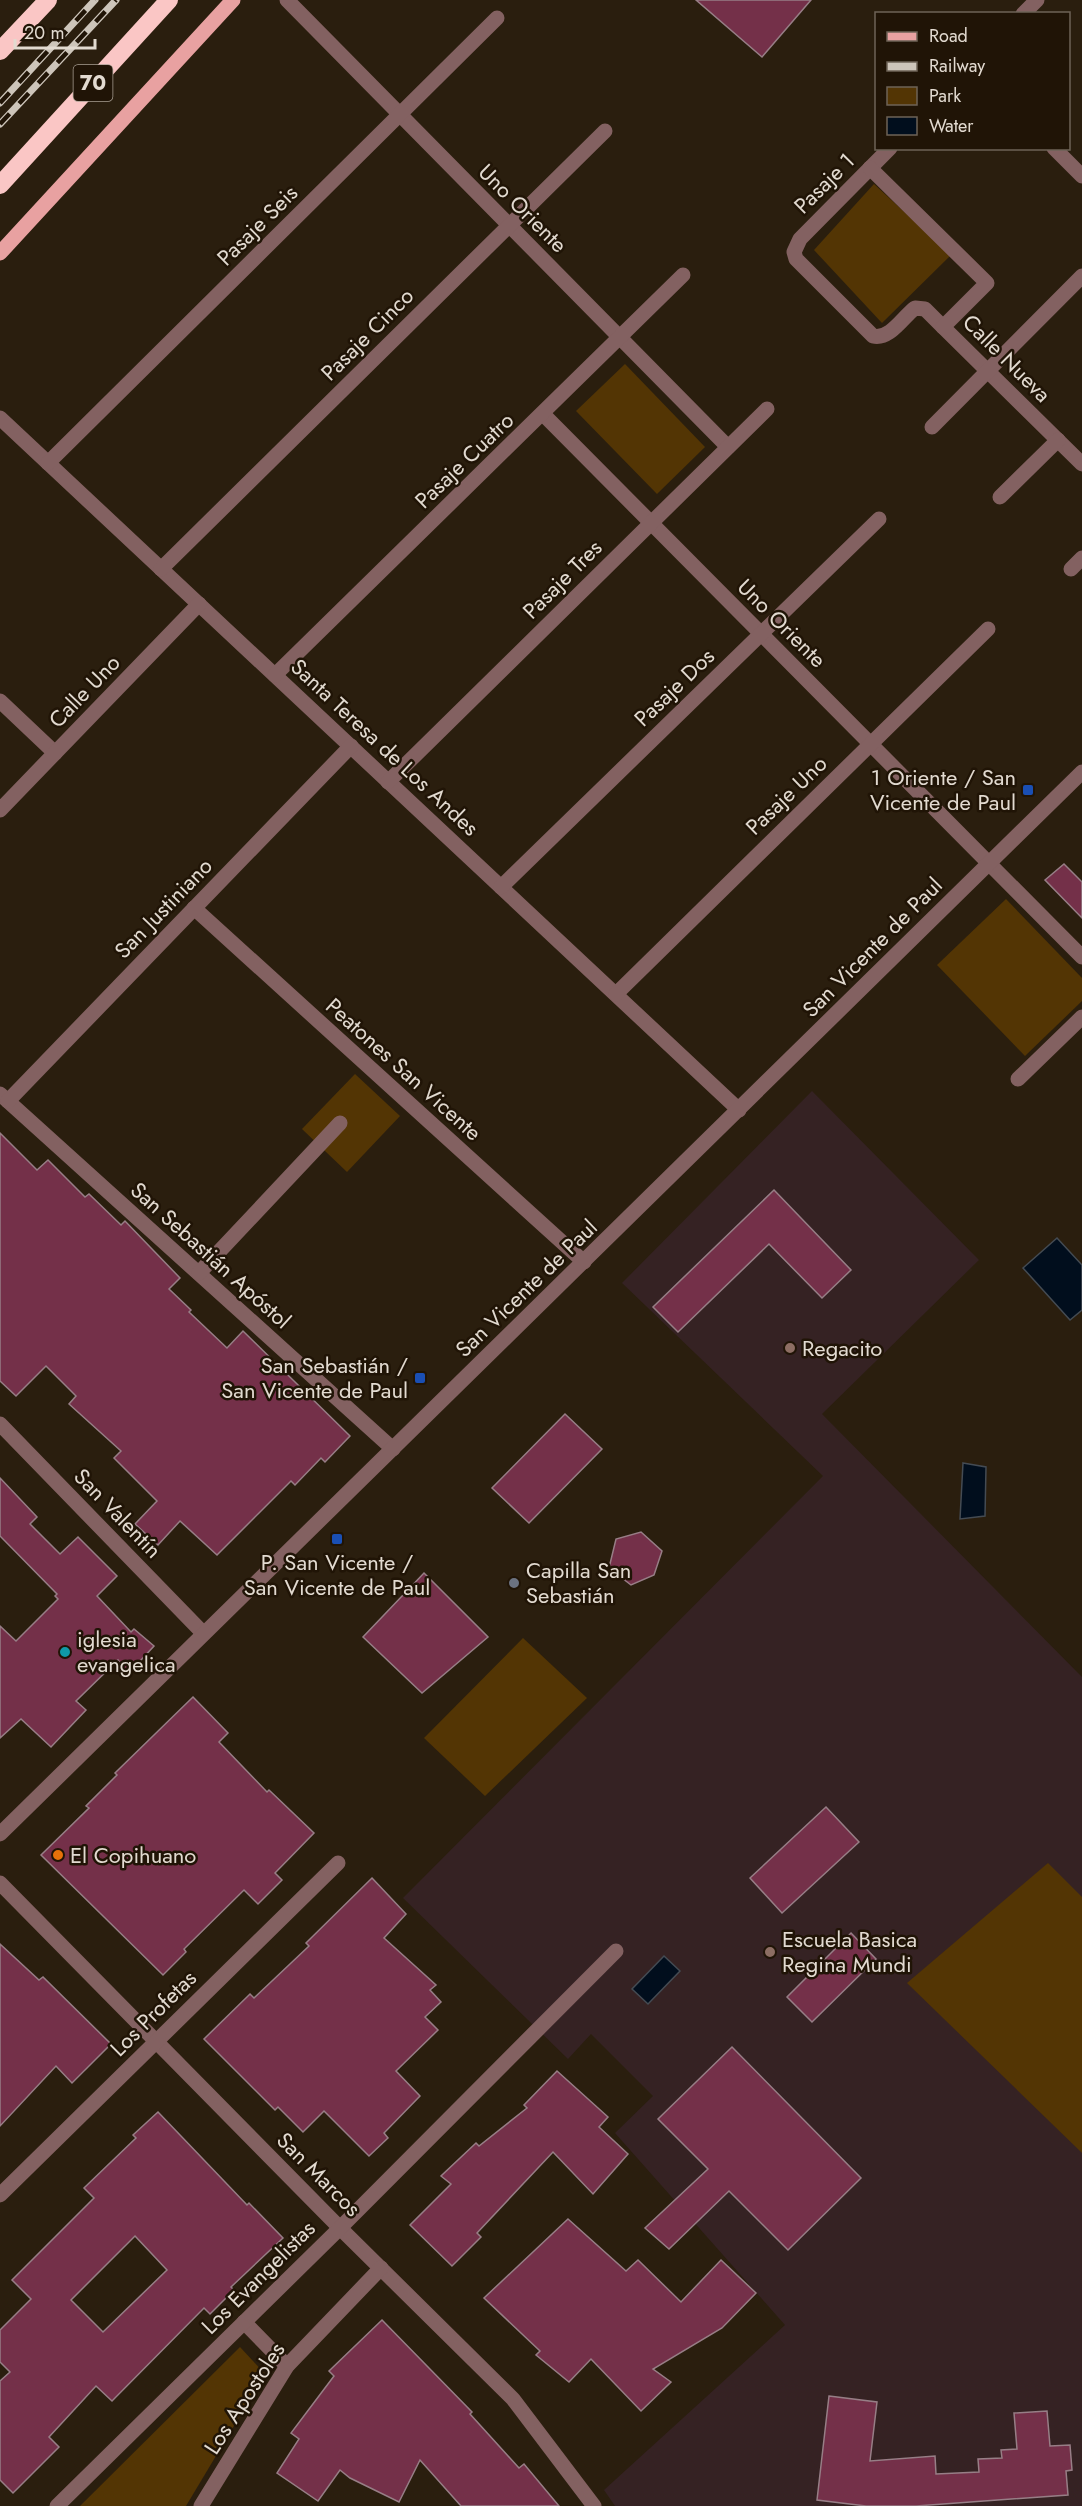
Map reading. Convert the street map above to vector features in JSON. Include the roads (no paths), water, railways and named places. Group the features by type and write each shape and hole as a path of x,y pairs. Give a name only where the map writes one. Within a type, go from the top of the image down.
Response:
{"highway":[{"path":"0,51 48,0"},
{"name":"70","path":"0,184 169,0"}],"main road":[{"path":"0,253 233,0"}],"street":[{"name":"Uno Oriente","path":"287,0 728,447"},
{"path":"1025,12 1036,0"},
{"name":"Pasaje Seis","path":"48,463 497,18"},
{"name":"Pasaje Cinco","path":"161,569 605,131"},
{"name":"Pasaje 1","path":"888,150 800,239 794,252 800,265 873,336 878,337 888,333 915,308 925,309 943,327"},
{"path":"1056,150 1082,176"},
{"name":"Calle Nueva","path":"870,168 987,283 943,327 1082,464"},
{"name":"Pasaje Cuatro","path":"275,675 682,275"},
{"path":"932,427 1082,276"},
{"name":"Pasaje Tres","path":"388,782 767,409"},
{"name":"Uno Oriente","path":"543,414 1082,957"},
{"name":"Santa Teresa de Los Andes","path":"0,418 739,1110"},
{"path":"1000,497 1058,440"},
{"name":"Pasaje Dos","path":"501,887 879,519"},
{"name":"Calle Uno","path":"0,810 199,604"},
{"name":"Pasaje Uno","path":"616,994 988,629"},
{"path":"0,701 55,753"},
{"name":"San Justiniano","path":"4,1097 194,909 351,746"},
{"name":"San Vicente de Paul","path":"1,1831 1082,772"},
{"name":"Peatones San Vicente","path":"194,909 584,1262"},
{"path":"1018,1079 1082,1017"},
{"name":"San Sebastián Apóstol","path":"4,1097 393,1449"},
{"path":"199,1273 340,1123"},
{"name":"San Valentín","path":"0,1424 203,1633"},
{"name":"Los Profetas","path":"0,2195 338,1863"},
{"name":"San Marcos","path":"0,1883 340,2228 513,2399 594,2506"},
{"name":"Los Evangelistas","path":"57,2506 340,2228 616,1951"},
{"name":"Los Apostoles","path":"201,2506 287,2366 381,2268"},
{"path":"244,2322 287,2366"}],"water":[{"path":"1057,1238 1082,1265 1082,1310 1070,1320 1023,1268"},
{"path":"963,1463 986,1467 985,1516 960,1519"},
{"path":"664,1956 680,1971 648,2004 632,1989"}],"railway":[{"path":"0,103 95,0"},
{"path":"0,124 116,0"}],"place":[{"name":"1 Oriente / San Vicente de Paul","path":"1028,790"},
{"name":"Regacito","path":"790,1348"},
{"name":"San Sebastián / San Vicente de Paul","path":"420,1378"},
{"name":"P. San Vicente / San Vicente de Paul","path":"337,1539"},
{"name":"Capilla San Sebastián","path":"514,1583"},
{"name":"iglesia evangelica","path":"65,1652"},
{"name":"El Copihuano","path":"58,1855"},
{"name":"Escuela Basica Regina Mundi","path":"770,1952"}]}
